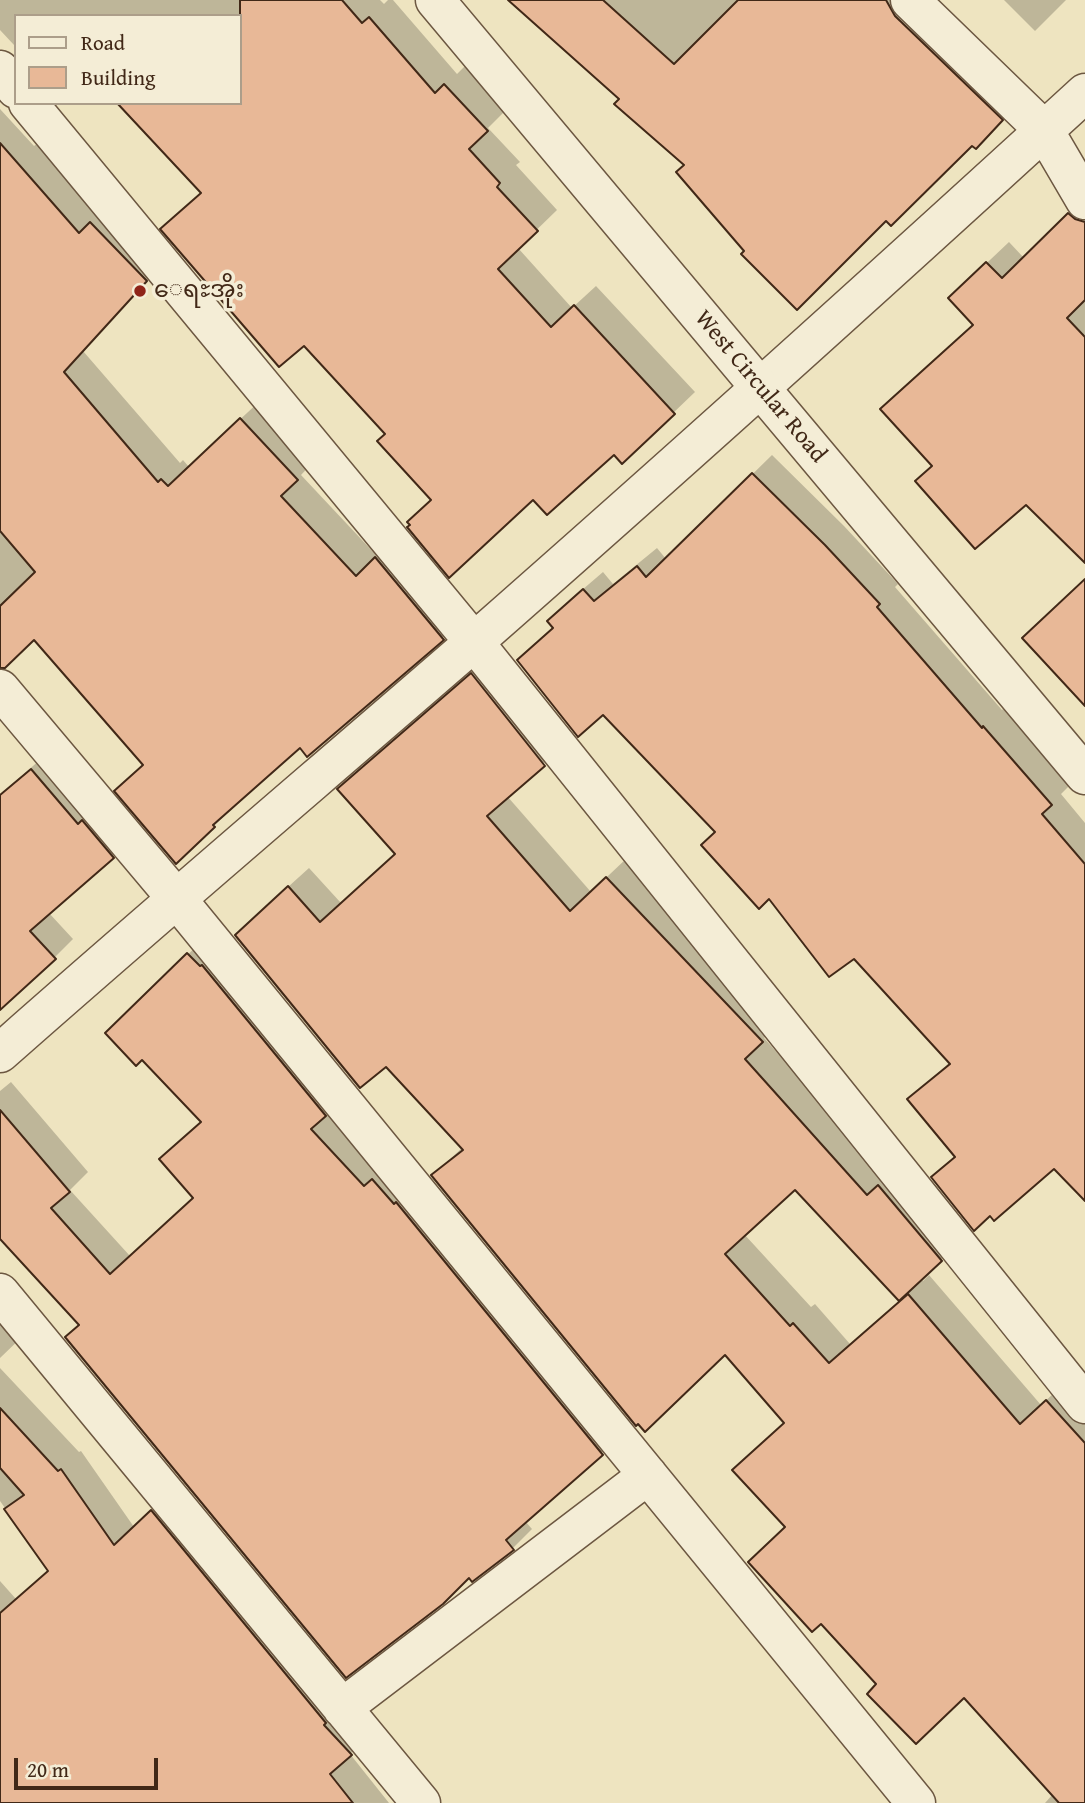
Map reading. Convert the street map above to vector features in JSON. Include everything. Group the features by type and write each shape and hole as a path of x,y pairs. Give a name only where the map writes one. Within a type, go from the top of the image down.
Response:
{"street":[{"name":"West Circular Road","path":"435,0 1085,775"},
{"path":"910,0 1044,130 1085,200"},
{"path":"0,70 14,87"},
{"path":"0,1053 474,642 760,388 1085,93"},
{"path":"30,105 474,642 1085,1404"},
{"path":"0,689 176,898 916,1803"},
{"path":"0,1293 421,1803"},
{"path":"342,1708 648,1475"}],"building":[{"path":"240,0 342,0 362,23 369,17 435,93 444,84 488,131 469,149 500,183 497,187 538,231 498,269 551,327 574,305 675,414 622,464 614,455 547,515 533,500 449,578 407,527 410,525 407,522 431,500 377,441 385,434 304,346 279,367 160,229 201,193 119,105 242,105"},
{"path":"508,0 603,0 674,64 738,0 886,0 895,16 1003,120 976,149 972,146 891,226 886,221 797,310 741,254 744,251 676,172 684,165 614,104 619,99"},
{"path":"0,143 79,233 90,222 147,281 64,372 158,482 161,479 168,486 240,418 298,480 281,496 356,576 375,557 444,640 307,757 300,748 213,825 215,827 176,864 114,791 143,765 34,640 5,668 0,668 0,606 35,572 0,531"},
{"path":"1068,213 1085,222 1085,300 1067,318 1085,337 1085,563 1026,505 975,549 915,481 932,466 880,409 973,325 948,298 986,262 1002,278"},
{"path":"752,473 880,604 877,607 1052,805 1042,814 1085,864 1085,1201 1054,1169 994,1221 990,1216 974,1231 931,1177 955,1157 907,1099 950,1064 854,959 829,977 769,899 759,909 701,845 715,832 603,715 578,737 517,660 553,628 547,621 583,589 594,601 637,566 646,577"},
{"path":"1085,579 1085,706 1022,638"},
{"path":"471,673 545,766 487,816 570,911 606,877 763,1042 745,1059 867,1195 878,1185 942,1261 899,1301 795,1190 725,1254 790,1326 793,1323 829,1363 908,1294 1020,1424 1046,1400 1085,1443 1085,1803 1059,1803 964,1698 916,1744 867,1694 876,1684 821,1624 812,1632 748,1562 785,1527 732,1470 784,1423 725,1355 645,1432 638,1424 636,1426 431,1175 463,1150 386,1067 360,1088 235,935 288,886 320,922 395,854 337,789"},
{"path":"31,769 78,824 82,820 114,858 30,931 56,959 0,1010 0,795"},
{"path":"187,953 202,965 326,1116 311,1129 364,1186 372,1179 394,1204 396,1202 603,1455 506,1540 514,1550 472,1582 469,1578 443,1604 346,1678 65,1337 79,1325 0,1239 0,1110 70,1192 51,1208 110,1274 193,1198 159,1159 201,1122 142,1060 136,1066 105,1033"},
{"path":"0,1408 58,1471 61,1469 114,1545 151,1510 326,1723 324,1725 352,1755 330,1774 353,1803 0,1803 0,1613 48,1571 4,1509 24,1495 0,1468"}],"place":[{"name":"ေရႊအိုး","path":"140,291"}]}
